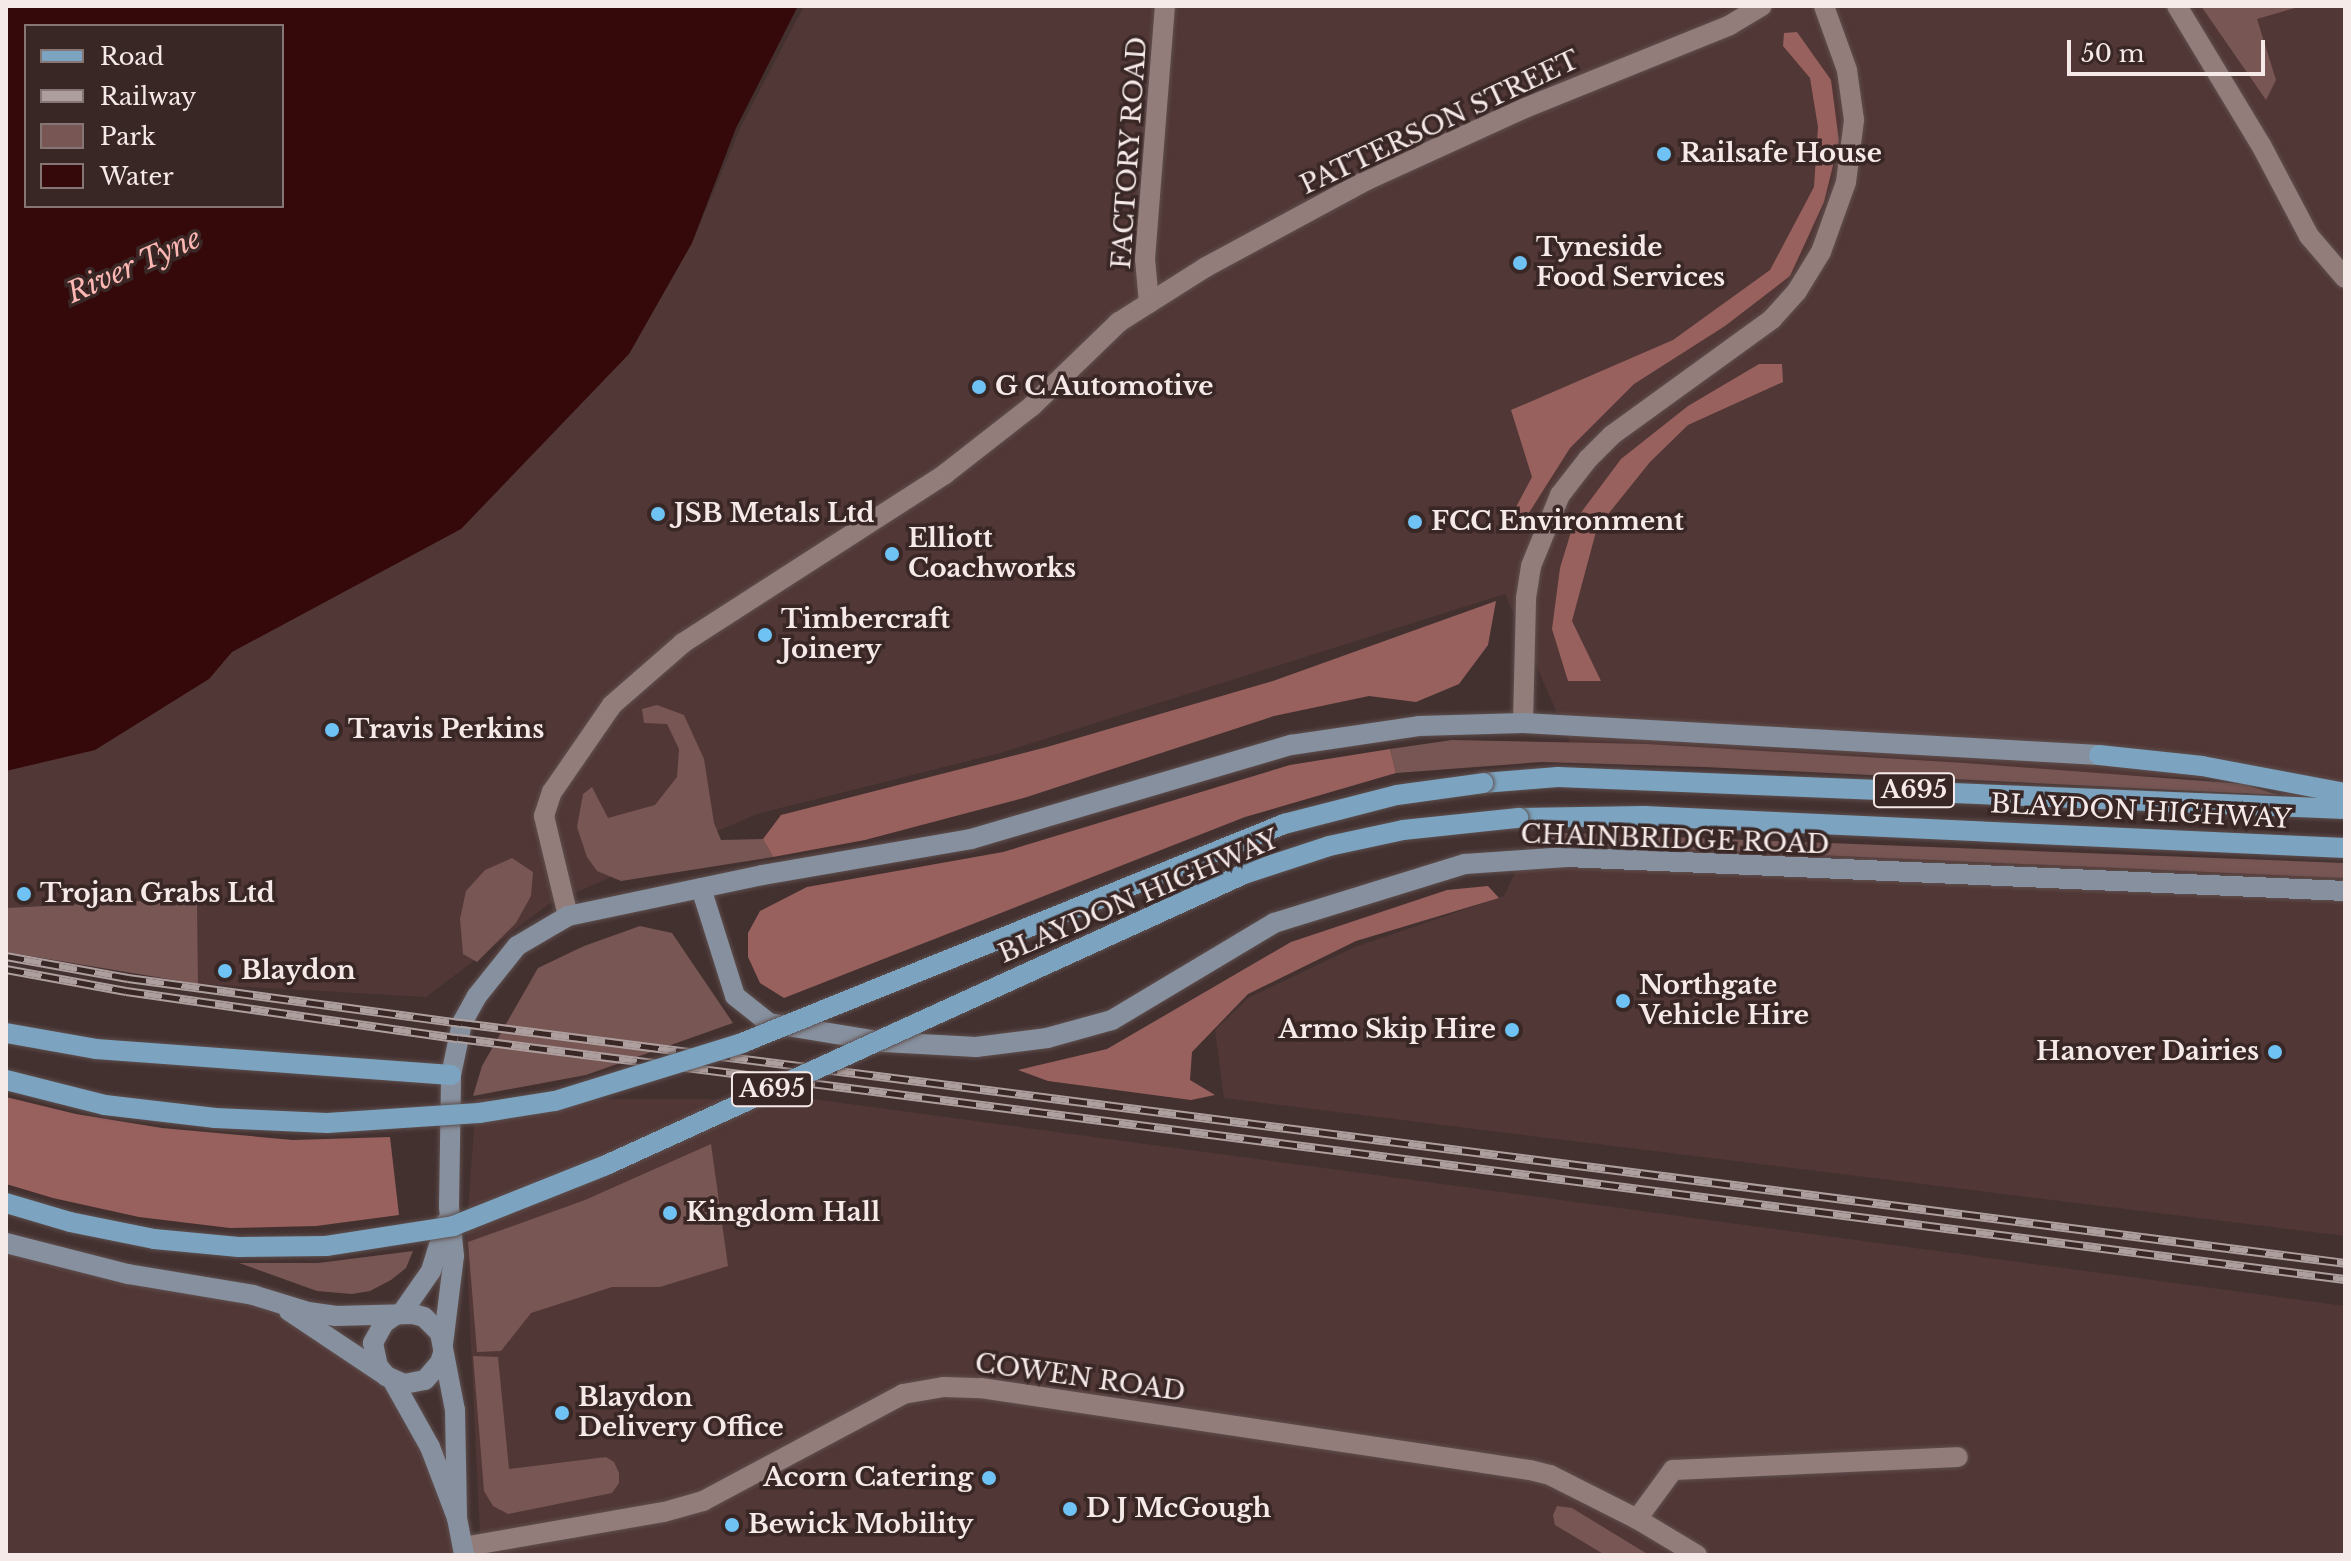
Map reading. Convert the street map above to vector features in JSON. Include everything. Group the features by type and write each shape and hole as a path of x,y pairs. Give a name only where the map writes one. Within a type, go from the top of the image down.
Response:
{"main road":[{"path":"283,1306 390,1378 404,1384 425,1380 440,1363 454,1256 449,1207 451,1075 462,1023 477,996 517,946 568,916 701,888 971,839 1291,745 1419,726 1523,723 2099,755 2202,766 2345,793"},
{"name":"BLAYDON HIGHWAY","path":"6,1080 105,1105 215,1118 327,1123 479,1113 555,1101 631,1080 742,1043 1284,824 1397,795 1483,783 1558,777 1605,778 2345,809"},
{"name":"BLAYDON HIGHWAY","path":"6,1203 70,1222 154,1239 239,1247 326,1246 453,1226 604,1166 1244,874 1329,846 1403,830 1518,818 1644,816 2345,848"},
{"name":"CHAINBRIDGE ROAD","path":"701,888 735,996 769,1023 884,1042 976,1047 1047,1038 1112,1020 1274,923 1465,864 1567,857 2345,891"},
{"path":"6,1033 96,1049 451,1075"},
{"path":"449,1207 431,1271 398,1315 384,1323 373,1343 378,1366 390,1378 430,1447 457,1518 463,1551"},
{"path":"6,1243 128,1274 253,1295 283,1306 335,1316 424,1317 440,1333 458,1438 457,1518"}],"street":[{"name":"FACTORY ROAD","path":"1149,303 1145,259 1165,6"},
{"name":"PATTERSON STREET","path":"568,916 544,816 552,792 612,705 683,643 945,474 1032,406 1119,322 1206,267 1367,180 1525,108 1730,25 1762,6"},
{"path":"1523,723 1526,598 1531,566 1560,495 1588,459 1612,435 1772,319 1797,291 1821,252 1846,182 1854,120 1847,70 1824,6"},
{"path":"2177,6 2261,145 2309,236 2345,278"},
{"name":"COWEN ROAD","path":"463,1551 664,1512 703,1501 903,1394 944,1387 981,1388 1530,1470 1550,1475 1637,1519 1697,1555"},
{"path":"1637,1519 1673,1470 1958,1457"}],"shaded area":[{"path":"804,6 2345,6 2345,784 1575,754 1505,594 1000,753 757,814 549,904 426,997 198,984 197,898 6,908 6,771 232,652 629,354 692,243 741,126"},
{"path":"1797,32 1831,80 1839,141 1824,202 1790,276 1725,326 1634,384 1570,448 1520,527 1507,524 1532,477 1511,410 1673,340 1770,270 1814,187 1818,127 1810,78 1783,46 1784,33"},
{"path":"1759,364 1782,364 1783,382 1688,425 1650,462 1597,528 1572,621 1601,681 1568,681 1552,629 1560,568 1574,522 1621,459 1688,406"},
{"path":"1496,601 1488,645 1459,684 1416,702 1369,696 1274,716 1027,797 865,840 773,857 763,839 781,815 1047,747 1273,681"},
{"path":"1390,749 1396,773 1245,817 784,998 760,983 748,957 748,933 760,911 807,887 1003,852 1290,765"},
{"path":"1532,836 2345,871 2345,1236 1224,1098 1215,1030 1248,998 1355,947 1504,896"},
{"path":"1488,886 1499,898 1356,941 1248,994 1192,1052 1190,1080 1215,1095 1191,1100 1048,1081 1018,1070 1107,1049 1291,942 1447,890"},
{"path":"6,1097 76,1114 162,1128 293,1140 390,1137 399,1215 316,1226 230,1228 139,1217 6,1184"},
{"path":"476,1099 813,1099 2345,1306 2345,1555 481,1555 466,1240"},
{"path":"6,1240 253,1295 398,1388 464,1555 6,1555"}],"green space":[{"path":"2201,6 2302,6 2257,19 2276,80 2266,100"},
{"path":"657,705 684,715 704,759 714,823 721,840 763,839 773,857 621,881 597,871 587,857 577,827 583,794 592,787 608,818 655,805 677,777 679,749 667,724 644,723 642,709"},
{"path":"1452,740 1647,744 1965,763 2244,784 2278,795 1542,762 1396,773 1390,749"},
{"path":"1542,832 2345,863 2345,878 1542,843"},
{"path":"512,858 533,872 531,896 516,923 477,962 463,954 460,919 466,891 485,870"},
{"path":"197,898 198,984 6,952 6,908"},
{"path":"640,926 672,933 733,1023 586,1075 473,1096 482,1066 538,968 584,946"},
{"path":"711,1144 728,1266 660,1287 612,1287 531,1313 501,1351 477,1352 468,1242 585,1200"},
{"path":"413,1251 406,1268 391,1280 370,1291 352,1294 317,1291 239,1263 318,1263"},
{"path":"473,1356 498,1357 509,1469 606,1457 614,1462 619,1473 619,1483 612,1493 508,1514 493,1506 484,1491"},
{"path":"1557,1506 1572,1508 1649,1555 1605,1555 1555,1525 1553,1515"}],"water":[{"name":"River Tyne","path":"6,6 798,6 736,128 692,243 629,354 461,529 232,652 209,679 95,750 6,771"}],"railway":[{"path":"6,956 128,978 462,1023 2345,1263"},
{"path":"6,969 126,991 458,1038 2345,1279"}],"place":[{"name":"Railsafe House","path":"1664,154"},
{"name":"Tyneside Food Services","path":"1520,263"},
{"name":"G C Automotive","path":"979,387"},
{"name":"JSB Metals Ltd","path":"658,514"},
{"name":"FCC Environment","path":"1415,522"},
{"name":"Elliott Coachworks","path":"892,554"},
{"name":"Timbercraft Joinery","path":"765,635"},
{"name":"Travis Perkins","path":"332,730"},
{"name":"Trojan Grabs Ltd","path":"24,894"},
{"name":"Blaydon","path":"225,971"},
{"name":"Northgate Vehicle Hire","path":"1623,1001"},
{"name":"Armo Skip Hire","path":"1512,1030"},
{"name":"Hanover Dairies","path":"2275,1052"},
{"name":"Kingdom Hall","path":"670,1213"},
{"name":"Blaydon Delivery Office","path":"562,1413"},
{"name":"Acorn Catering","path":"989,1478"},
{"name":"D J McGough","path":"1070,1509"},
{"name":"Bewick Mobility","path":"732,1525"}]}
